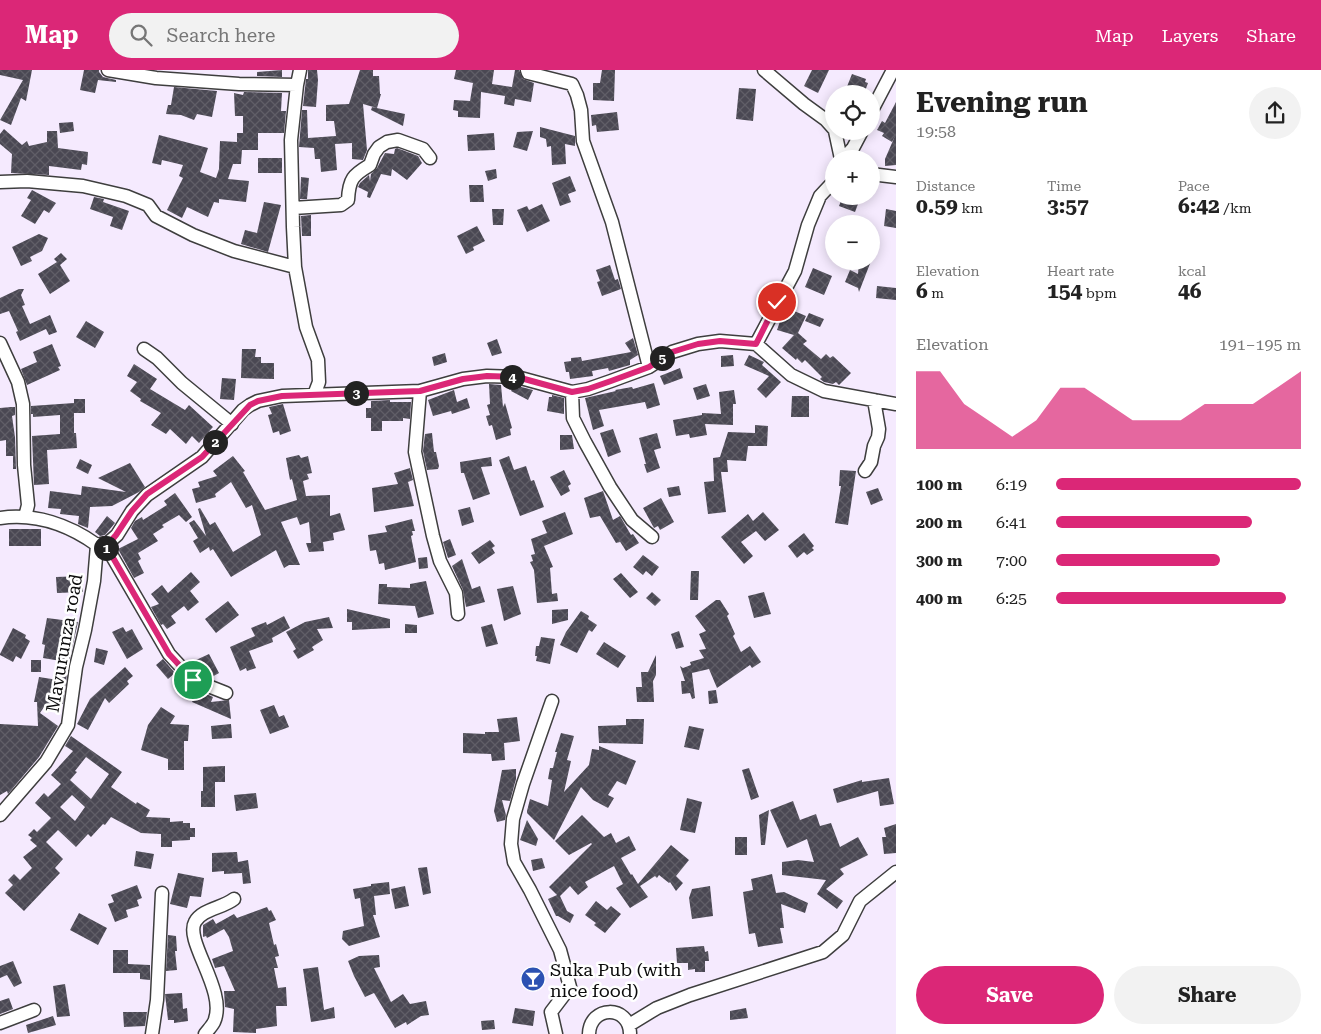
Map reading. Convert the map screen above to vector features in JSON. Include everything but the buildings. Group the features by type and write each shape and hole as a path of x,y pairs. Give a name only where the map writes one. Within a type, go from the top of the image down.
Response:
{"street":[{"path":"108,70 156,78 239,84 297,85"},
{"path":"300,70 291,140 295,267 306,327 318,360 319,382 314,394"},
{"path":"527,70 528,74 572,84 578,95 583,141 612,222 649,367"},
{"path":"764,70 825,119"},
{"path":"880,95 893,70"},
{"path":"293,208 341,205 348,200 351,180 357,173 370,165 379,147 387,142 398,140 422,149 430,158"},
{"path":"880,175 896,177"},
{"path":"0,182 27,181 83,186 126,196 148,204 156,216 193,235 234,251 295,267"},
{"path":"756,344 795,271 808,224 820,196 825,191"},
{"path":"100,545 110,542 132,511 147,494 202,457 250,405 258,401 282,396 420,391 463,379 501,376 517,377 572,392 588,389 649,367 672,352 698,344 720,341 756,344 791,375 824,391 896,404"},
{"path":"0,343 18,382 23,404 24,465 28,505 25,516"},
{"path":"144,349 232,424"},
{"path":"420,391 415,452 433,536 440,561 456,593 458,614"},
{"path":"572,392 574,418 589,450 632,520 652,537"},
{"path":"865,471 871,462 878,437 879,429 874,400"},
{"path":"0,518 25,516 50,522 75,530 100,545 112,556 169,654 193,680 226,693"},
{"name":"Mavurunza road","path":"0,815 46,762 68,725 76,667 100,545"},
{"path":"552,701 523,784 513,819 511,844 514,862 560,950 570,987 551,1012 556,1034"},
{"path":"588,1034 595,1018 605,1012 617,1013 622,1016 630,1030 657,1008 690,995 824,952 843,935 860,901 896,872"},
{"path":"152,1034 157,1000 162,893"},
{"path":"205,1034 214,1021 217,1007 207,967 193,933 194,923 201,916 217,907 226,905 234,899"},
{"path":"0,1023 34,1010"}],"place":[{"name":"Suka Pub (with nice food)","path":"533,979"}],"route":[{"path":"193,680 169,654 112,556 103,545 110,542 132,511 147,494 202,457 250,405 258,401 282,396 420,391 463,379 487,376 517,377 572,392 588,389 649,367 672,352 698,344 720,341 756,344 766,328 777,302"}]}
